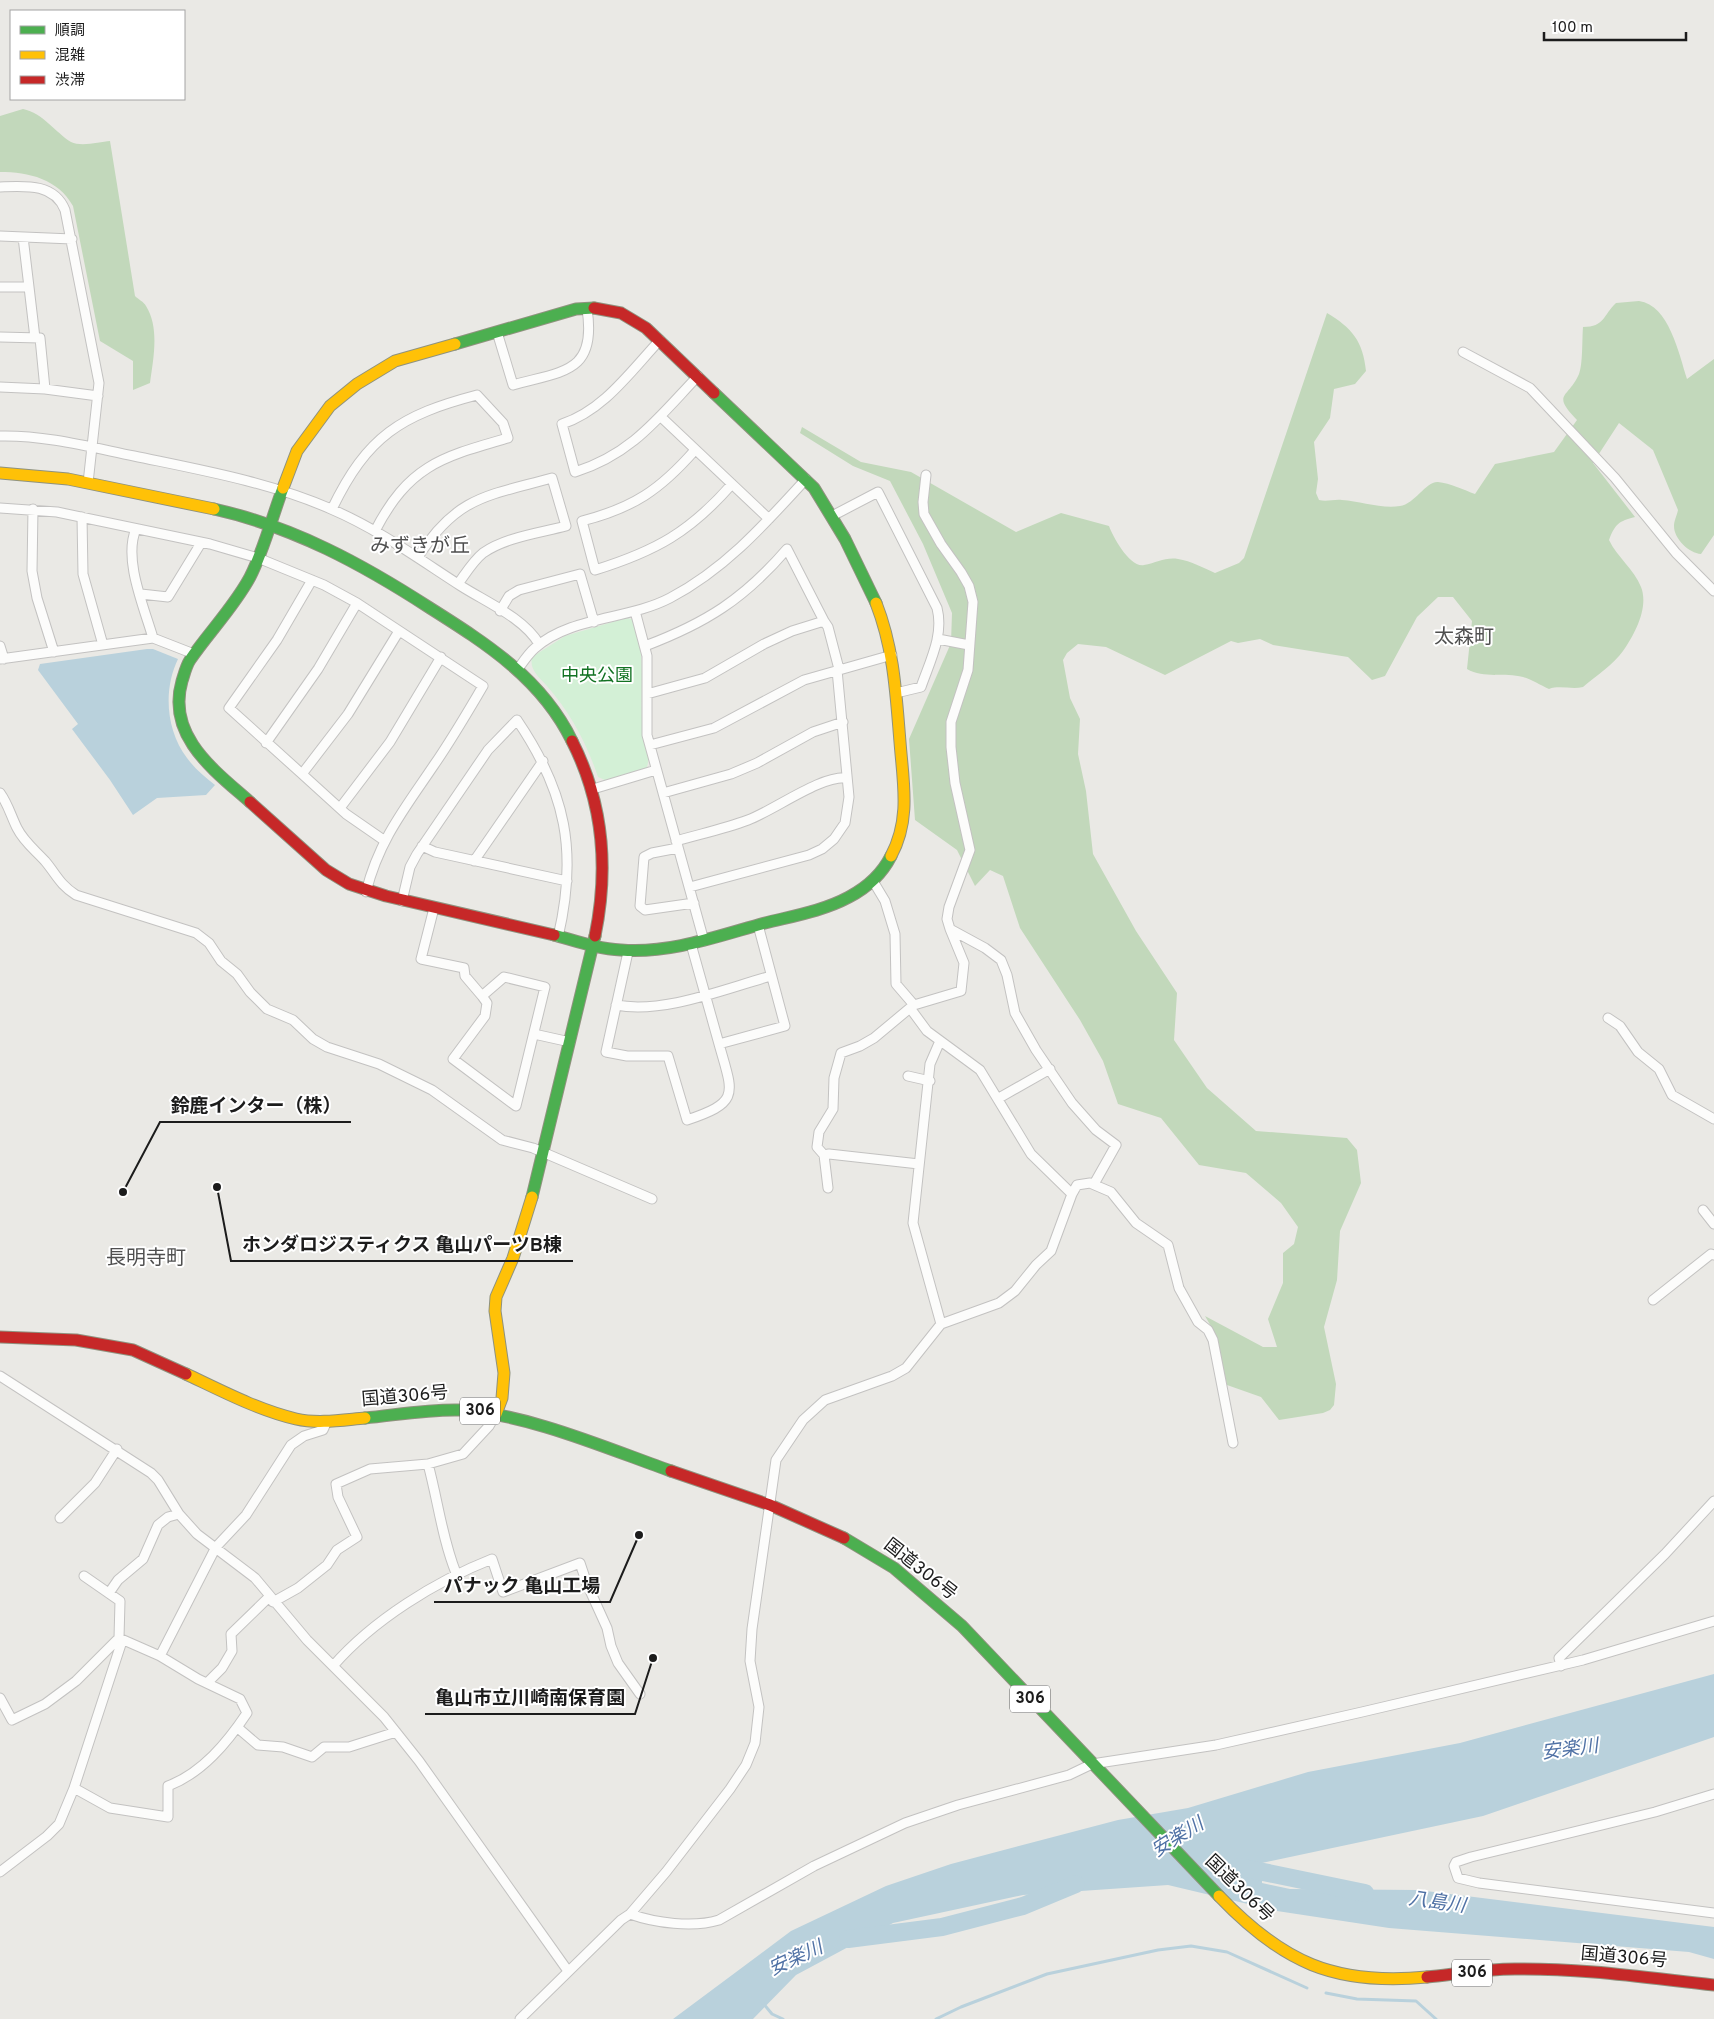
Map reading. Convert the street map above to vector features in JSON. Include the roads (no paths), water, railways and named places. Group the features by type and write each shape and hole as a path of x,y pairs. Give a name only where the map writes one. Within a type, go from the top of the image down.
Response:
{"main road":[{"path":"587,308 605,309 621,313 646,328 806,479 832,516 881,615 892,655 904,817 895,849 873,881 837,904 704,941 658,951 628,952 592,946 366,892 345,883 326,870 203,760 192,746 180,716 179,692 182,676 194,654 241,591 258,558 297,451 330,406 356,384 395,361 576,309 587,308"},
{"path":"0,473 38,475 88,483 220,511 270,524 334,551 378,575 495,651 518,669 536,686 562,723 578,752 593,788 601,831 604,869 601,909 545,1155 514,1256 494,1304 495,1323 502,1347 504,1389 503,1401 496,1414"},
{"name":"国道306号","path":"0,1337 76,1340 133,1350 276,1414 311,1421 434,1411 466,1410 496,1414 566,1434 770,1505 853,1542 894,1568 934,1600 962,1626 1245,1923 1286,1953 1324,1970 1376,1980 1521,1969 1564,1970 1714,1985"}],"street":[{"path":"0,187 32,186 46,189 56,196 65,210 98,372 98,396 88,483"},
{"path":"0,236 72,239"},
{"path":"23,237 30,287 34,338"},
{"path":"0,287 30,287"},
{"path":"497,332 509,386 562,372 578,362 586,349 590,338 587,308"},
{"path":"0,337 40,338 44,389"},
{"path":"660,340 601,404 579,419 562,424 575,472 603,462 621,452 660,416 698,376"},
{"path":"1463,352 1530,388 1615,478 1676,553 1714,591"},
{"path":"0,386 98,396"},
{"path":"332,509 358,462 380,439 424,411 478,395 503,423 508,438 454,453 418,474 396,497 375,531"},
{"path":"660,416 769,519"},
{"path":"0,436 32,437 91,447 231,476 332,509 375,531 500,610 524,627 539,644"},
{"path":"695,450 671,476 645,497 611,513 582,521 595,570 632,558 673,538 704,514 732,484"},
{"path":"828,1188 824,1156 817,1147 817,1136 833,1109 834,1078 841,1053 874,1038 912,1006 961,991 964,963 947,919 949,907 970,856 951,747 951,722 968,670 973,602 969,586 924,514 923,502 926,475"},
{"path":"418,557 440,525 464,506 481,498 552,478 566,526 510,541 492,549 475,561 458,584"},
{"path":"518,669 539,644 564,631 667,600 714,572 740,550 806,479"},
{"path":"832,516 878,492 933,598 939,618 938,640 921,687 896,693"},
{"path":"0,508 33,509 82,517 201,543 258,558 312,580 356,603 483,686 456,734 384,841 373,864 366,892"},
{"path":"33,509 32,572 37,598 54,652"},
{"path":"82,517 83,574 103,645"},
{"path":"136,529 132,540 132,558 153,638"},
{"path":"141,594 168,597 201,543"},
{"path":"644,646 684,631 726,606 748,590 787,548 828,627 838,669 849,797 847,817 840,832 829,844 808,855 690,888"},
{"path":"500,610 509,596 519,590 580,574 594,622"},
{"path":"312,580 277,640 229,708 340,808 384,841"},
{"path":"266,743 318,669 356,603"},
{"path":"635,611 647,656 646,718 650,745 704,941"},
{"path":"647,694 705,678 764,644 792,631 824,621"},
{"path":"302,774 348,714 399,630"},
{"path":"0,646 2,659 153,638 194,654"},
{"path":"938,640 969,645"},
{"path":"650,745 714,728 752,710 784,689 838,669 892,655"},
{"path":"340,808 390,742 441,657"},
{"path":"402,901 410,867 422,846 488,750 517,720 543,760 561,809 568,858 567,881 558,937"},
{"path":"664,794 731,774 757,763 813,732 843,722"},
{"path":"474,861 543,760"},
{"path":"593,788 656,770"},
{"path":"694,903 645,910 640,906 644,857 748,820 774,809 826,781 838,777 847,778"},
{"path":"0,793 20,833 33,851 46,862 62,886 76,895 196,932 209,943 221,961 237,974 250,992 267,1009 293,1020 317,1042 350,1056 379,1064 432,1090 499,1139 533,1148 545,1155 652,1199"},
{"path":"422,846 435,852 567,881"},
{"path":"873,881 885,901 895,934 896,984 927,1031 980,1070 999,1098 1031,1154 1072,1194"},
{"path":"434,908 421,959 464,968 465,976 487,1003 485,1016 453,1059 516,1106 545,987 504,977 482,996"},
{"path":"719,1044 785,1026 758,925"},
{"path":"950,929 985,948 1001,960 1007,975 1015,1013 1060,1087 1088,1121 1116,1146 1094,1184"},
{"path":"628,952 606,1052 627,1056 668,1056 686,1120 721,1107 727,1097 729,1080 691,944"},
{"path":"616,1005 654,1006 771,976"},
{"path":"1608,1018 1620,1026 1638,1052 1659,1069 1672,1095 1714,1119"},
{"path":"534,1034 570,1042"},
{"path":"940,1041 930,1064 930,1081 913,1223 941,1324"},
{"path":"999,1098 1050,1069"},
{"path":"908,1076 930,1081"},
{"path":"824,1156 829,1154 919,1164"},
{"path":"520,2019 630,1914 666,1872 730,1789 746,1765 755,1743 759,1707 750,1661 776,1460 803,1420 825,1400 892,1376 906,1368 941,1324 999,1303 1015,1291 1036,1265 1051,1251 1077,1185 1094,1184 1111,1192 1136,1223 1168,1245 1179,1288 1198,1322 1208,1330 1213,1340 1233,1443"},
{"path":"1703,1210 1714,1224"},
{"path":"1653,1300 1711,1254 1714,1255"},
{"path":"0,1376 117,1449 151,1473 158,1480 179,1514 197,1534 255,1578 271,1599 333,1666 384,1717 396,1732 474,1837 568,1972"},
{"path":"207,1684 222,1668 232,1651 231,1634 271,1599 305,1582 327,1565 337,1550 357,1537 338,1496 336,1484 370,1468 428,1464 463,1454 489,1426 496,1414"},
{"path":"160,1656 216,1547 246,1515 291,1445 304,1436 323,1430 327,1421"},
{"path":"60,1518 95,1483 117,1449"},
{"path":"428,1464 436,1493 441,1528 456,1573"},
{"path":"1561,1666 1559,1658 1665,1554 1714,1500"},
{"path":"109,1594 118,1580 143,1559 158,1525 168,1517 179,1514"},
{"path":"333,1666 347,1651 379,1624 456,1573 492,1559 504,1592 580,1564 587,1584 608,1628 611,1646 618,1663 640,1694"},
{"path":"0,1872 47,1836 59,1824 74,1788 121,1640 120,1601 84,1576"},
{"path":"630,1914 641,1918 710,1923 719,1920 814,1866 905,1823 958,1805 1096,1768 1216,1745 1561,1666 1714,1621"},
{"path":"74,1788 110,1808 168,1817 168,1786 185,1779 218,1751 238,1728 247,1713 240,1699 207,1684 138,1645 121,1640"},
{"path":"0,1698 12,1720 45,1704 76,1681 121,1640"},
{"path":"238,1728 258,1745 283,1747 312,1757 324,1747 349,1747 396,1732"},
{"path":"1714,1794 1655,1812 1471,1857 1456,1862 1454,1866 1458,1878 1479,1882 1714,1913"}],"water":[{"path":"153,649 178,659 170,684 169,710 171,723 180,747 190,762 215,785 206,795 157,798 133,815 72,729 78,724 38,670 40,664"},
{"path":"1714,1674 1714,1737 1483,1816 1262,1863 1262,1883 1290,1889 1418,1890 1714,1927 1714,1959 1689,1952 1389,1928 1277,1911 1168,1885 1023,1895 893,1923 796,1975 753,2019 673,2019 791,1931 886,1886 951,1864 1118,1820 1188,1808 1308,1772 1460,1743"}],"waterway":[{"name":"八島川","path":"1239,1867 1365,1893"},
{"name":"安楽川","path":"848,1939 942,1927 1023,1906 1076,1884"},
{"path":"936,2019 961,2007 1047,1974 1158,1950 1191,1946 1227,1952 1307,1988"},
{"path":"1326,1993 1357,1999 1416,2001 1436,2019"},
{"path":"762,2002 772,2014 783,2019"}],"place":[{"name":"ホンダロジスティクス 亀山パーツB棟","path":"217,1187"},
{"name":"鈴鹿インター（株）","path":"123,1192"},
{"name":"パナック 亀山工場","path":"639,1535"},
{"name":"亀山市立川崎南保育園","path":"653,1658"}],"district":[{"name":"みずきが丘","path":"420,547"},
{"name":"太森町","path":"1464,638"},
{"name":"長明寺町","path":"146,1259"}],"park label":[{"name":"中央公園","path":"597,676"}]}
